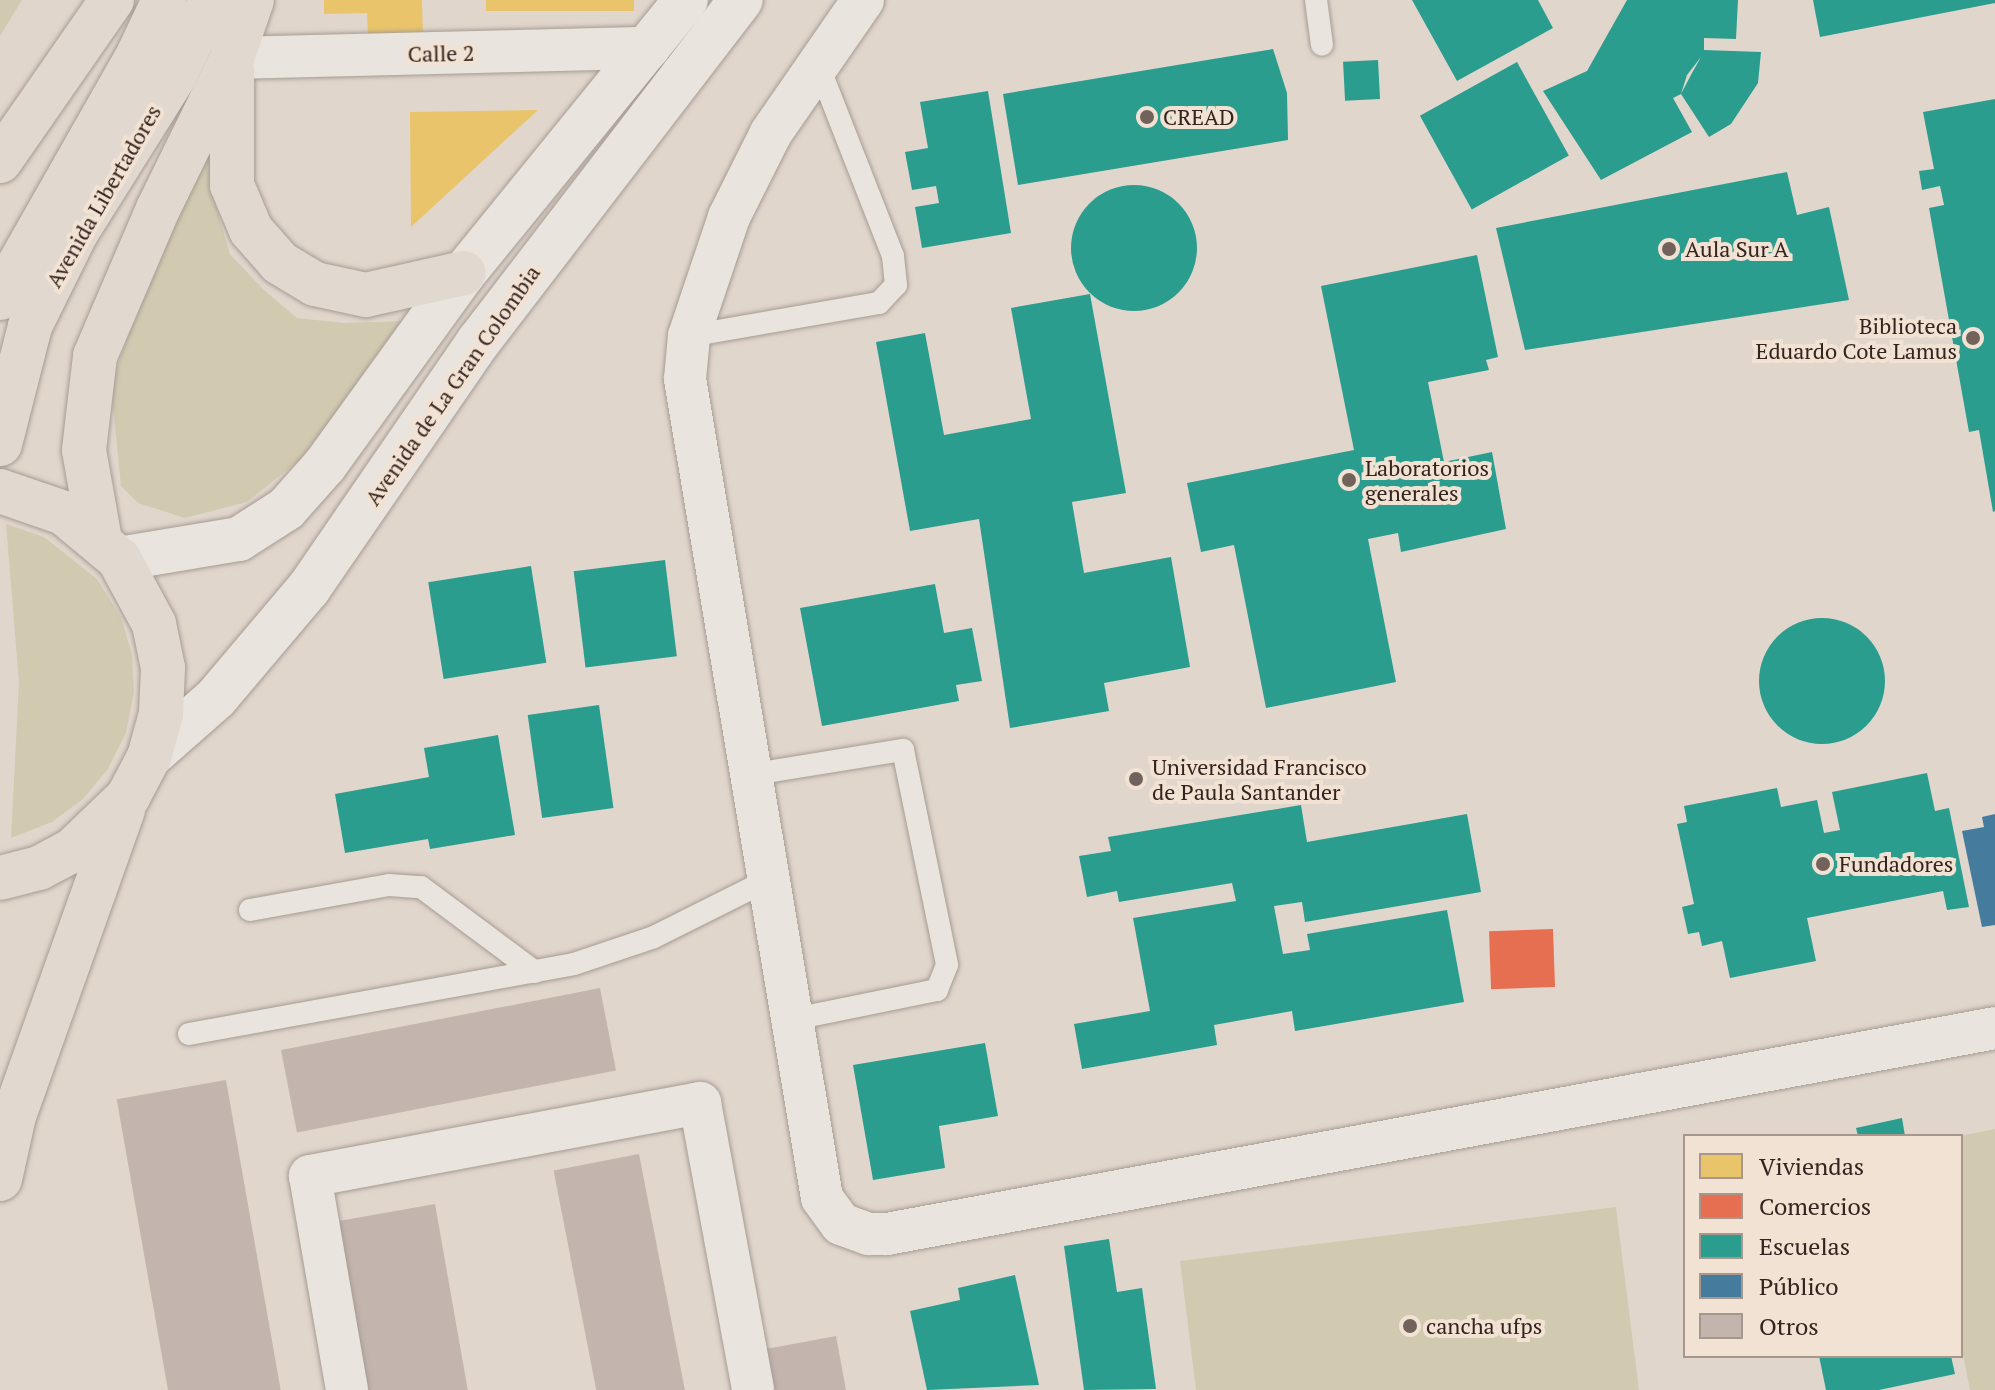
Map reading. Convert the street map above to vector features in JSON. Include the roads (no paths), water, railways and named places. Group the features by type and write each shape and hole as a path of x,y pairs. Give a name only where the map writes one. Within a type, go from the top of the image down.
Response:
{"main road":[{"path":"1,159 112,0"},
{"name":"Avenida Libertadores","path":"0,298 139,53 164,0"},
{"name":"Avenida Libertadores","path":"0,444 30,326 76,233 175,75 211,0"},
{"path":"0,1179 24,1086 128,797 149,757 161,714 163,668 154,624 110,550 84,450 95,356 158,209 232,58 252,0"},
{"path":"232,58 232,185 251,230 280,263 315,284 366,295 464,273"},
{"path":"0,491 64,513 110,550"},
{"path":"0,878 39,868 73,850 128,797"}],"street":[{"path":"110,550 239,539 286,509 325,465 464,273 686,0"},
{"name":"Avenida de La Gran Colombia","path":"149,757 216,698 309,588 479,341 741,0"},
{"path":"863,0 817,60 771,133 729,217 689,336 686,403 709,498 748,775 822,1198 841,1224 869,1234 1995,1028"},
{"name":"Calle 2","path":"232,58 649,48"},
{"path":"347,1390 310,1176 700,1103 753,1390"}],"lane":[{"path":"1316,0 1322,45"},
{"path":"689,336 879,303 896,285 893,256 817,60"},
{"path":"748,775 903,750 947,965 937,990 789,1020"},
{"path":"189,1034 535,972 654,937 766,881"},
{"path":"250,910 389,885 421,887 535,972"}],"place":[{"name":"CREAD","path":"1147,117"},
{"name":"Aula Sur A","path":"1669,249"},
{"name":"Biblioteca Eduardo Cote Lamus","path":"1973,338"},
{"name":"Laboratorios generales","path":"1349,480"},
{"name":"Universidad Francisco de Paula Santander","path":"1136,779"},
{"name":"Fundadores","path":"1823,864"},
{"name":"cancha ufps","path":"1410,1326"}]}
